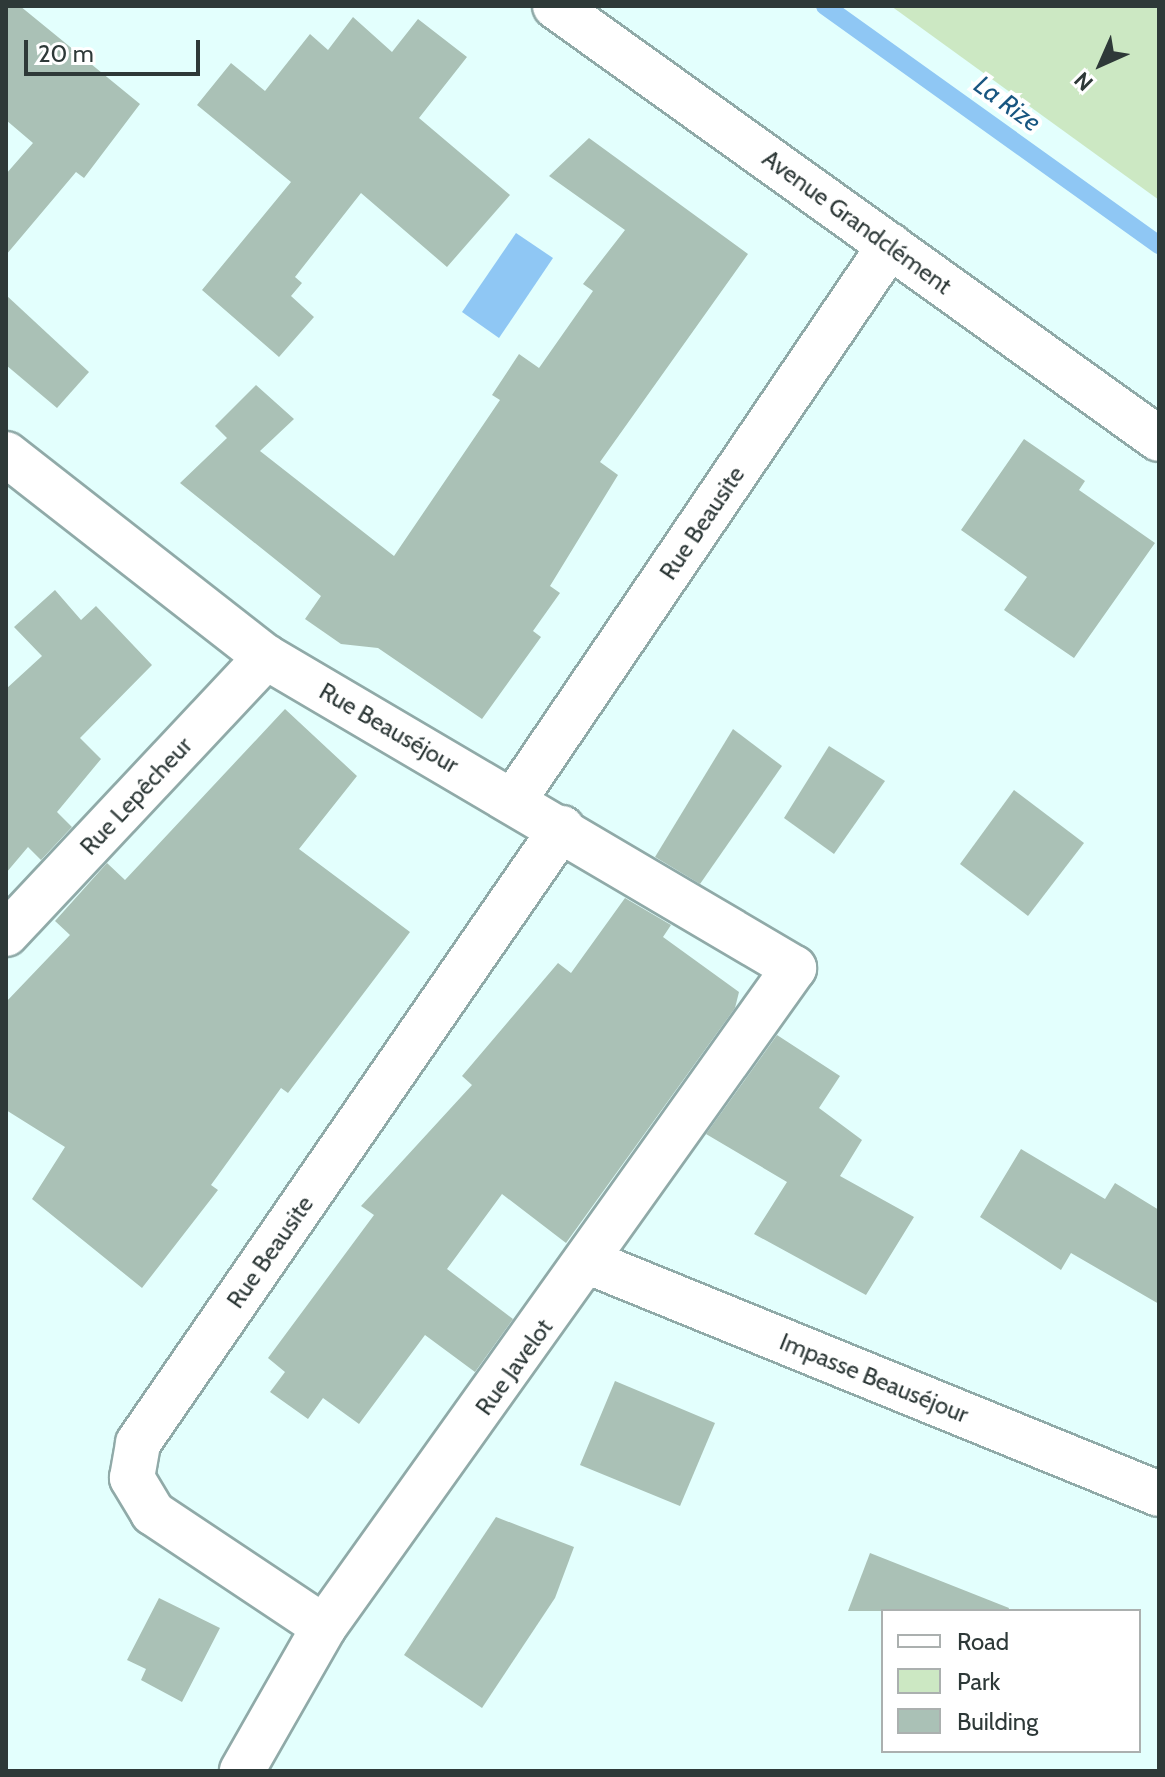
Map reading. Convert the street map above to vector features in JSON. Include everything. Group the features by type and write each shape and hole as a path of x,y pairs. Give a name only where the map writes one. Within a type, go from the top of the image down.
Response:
{"street":[{"name":"Avenue Grandclément","path":"555,6 1159,439"},
{"name":"Rue Beausite","path":"514,800 890,245"},
{"name":"Rue Beauséjour","path":"6,454 266,657 562,828 794,968"},
{"name":"Rue Lepêcheur","path":"6,934 266,657"},
{"name":"Rue Beausite","path":"324,1627 153,1513 132,1478 138,1443 562,828"},
{"name":"Rue Javelot","path":"242,1771 324,1627 589,1262 794,968"},
{"name":"Impasse Beauséjour","path":"589,1262 1159,1494"}],"green space":[{"path":"891,6 1159,6 1159,200"}],"water":[{"path":"516,233 553,258 499,338 462,312"}],"building":[{"path":"6,6 20,6 140,104 84,178 76,172 6,255 6,174 33,143 6,120"},
{"path":"353,17 392,52 418,19 467,57 419,118 510,195 447,267 361,193 295,277 302,283 291,296 314,317 279,357 202,290 291,182 197,105 231,63 265,91 310,34 328,50"},
{"path":"589,138 748,254 600,462 618,475 550,586 560,593 533,631 541,637 482,719 378,648 341,644 305,619 321,596 180,483 227,438 215,426 256,385 294,419 260,451 394,556 500,400 492,395 519,354 539,368 593,291 583,284 625,230 549,176"},
{"path":"6,295 89,372 57,408 6,365"},
{"path":"1024,439 1085,481 1079,490 1155,543 1074,658 1004,610 1027,577 961,530"},
{"path":"55,590 81,620 96,606 152,665 80,738 101,759 57,812 72,827 41,860 28,847 6,873 6,689 42,656 14,627"},
{"path":"285,709 357,776 299,849 410,932 288,1093 281,1088 211,1185 218,1190 142,1288 32,1199 65,1147 6,1110 6,1002 70,935 55,921 107,863 125,880"},
{"path":"733,729 782,766 700,884 655,857"},
{"path":"829,746 885,781 834,854 784,818"},
{"path":"1014,790 1084,843 1028,916 960,864"},
{"path":"625,898 671,925 663,937 739,992 735,1008 566,1243 502,1194 447,1269 513,1319 475,1372 425,1335 359,1424 323,1398 308,1419 270,1392 285,1372 268,1358 374,1215 361,1206 472,1085 462,1076 558,963 571,973"},
{"path":"777,1035 840,1076 819,1108 862,1140 840,1176 914,1217 866,1295 754,1234 787,1182 706,1134"},
{"path":"1021,1149 1105,1199 1115,1183 1159,1210 1159,1304 1071,1253 1061,1270 980,1217"},
{"path":"615,1381 715,1423 680,1506 580,1465"},
{"path":"496,1517 574,1547 555,1598 482,1708 404,1655"},
{"path":"870,1553 1009,1608 881,1609 848,1611"},
{"path":"159,1598 220,1628 182,1702 141,1680 146,1669 127,1660"}],"waterway":[{"name":"La Rize","path":"825,6 1159,245"}]}
